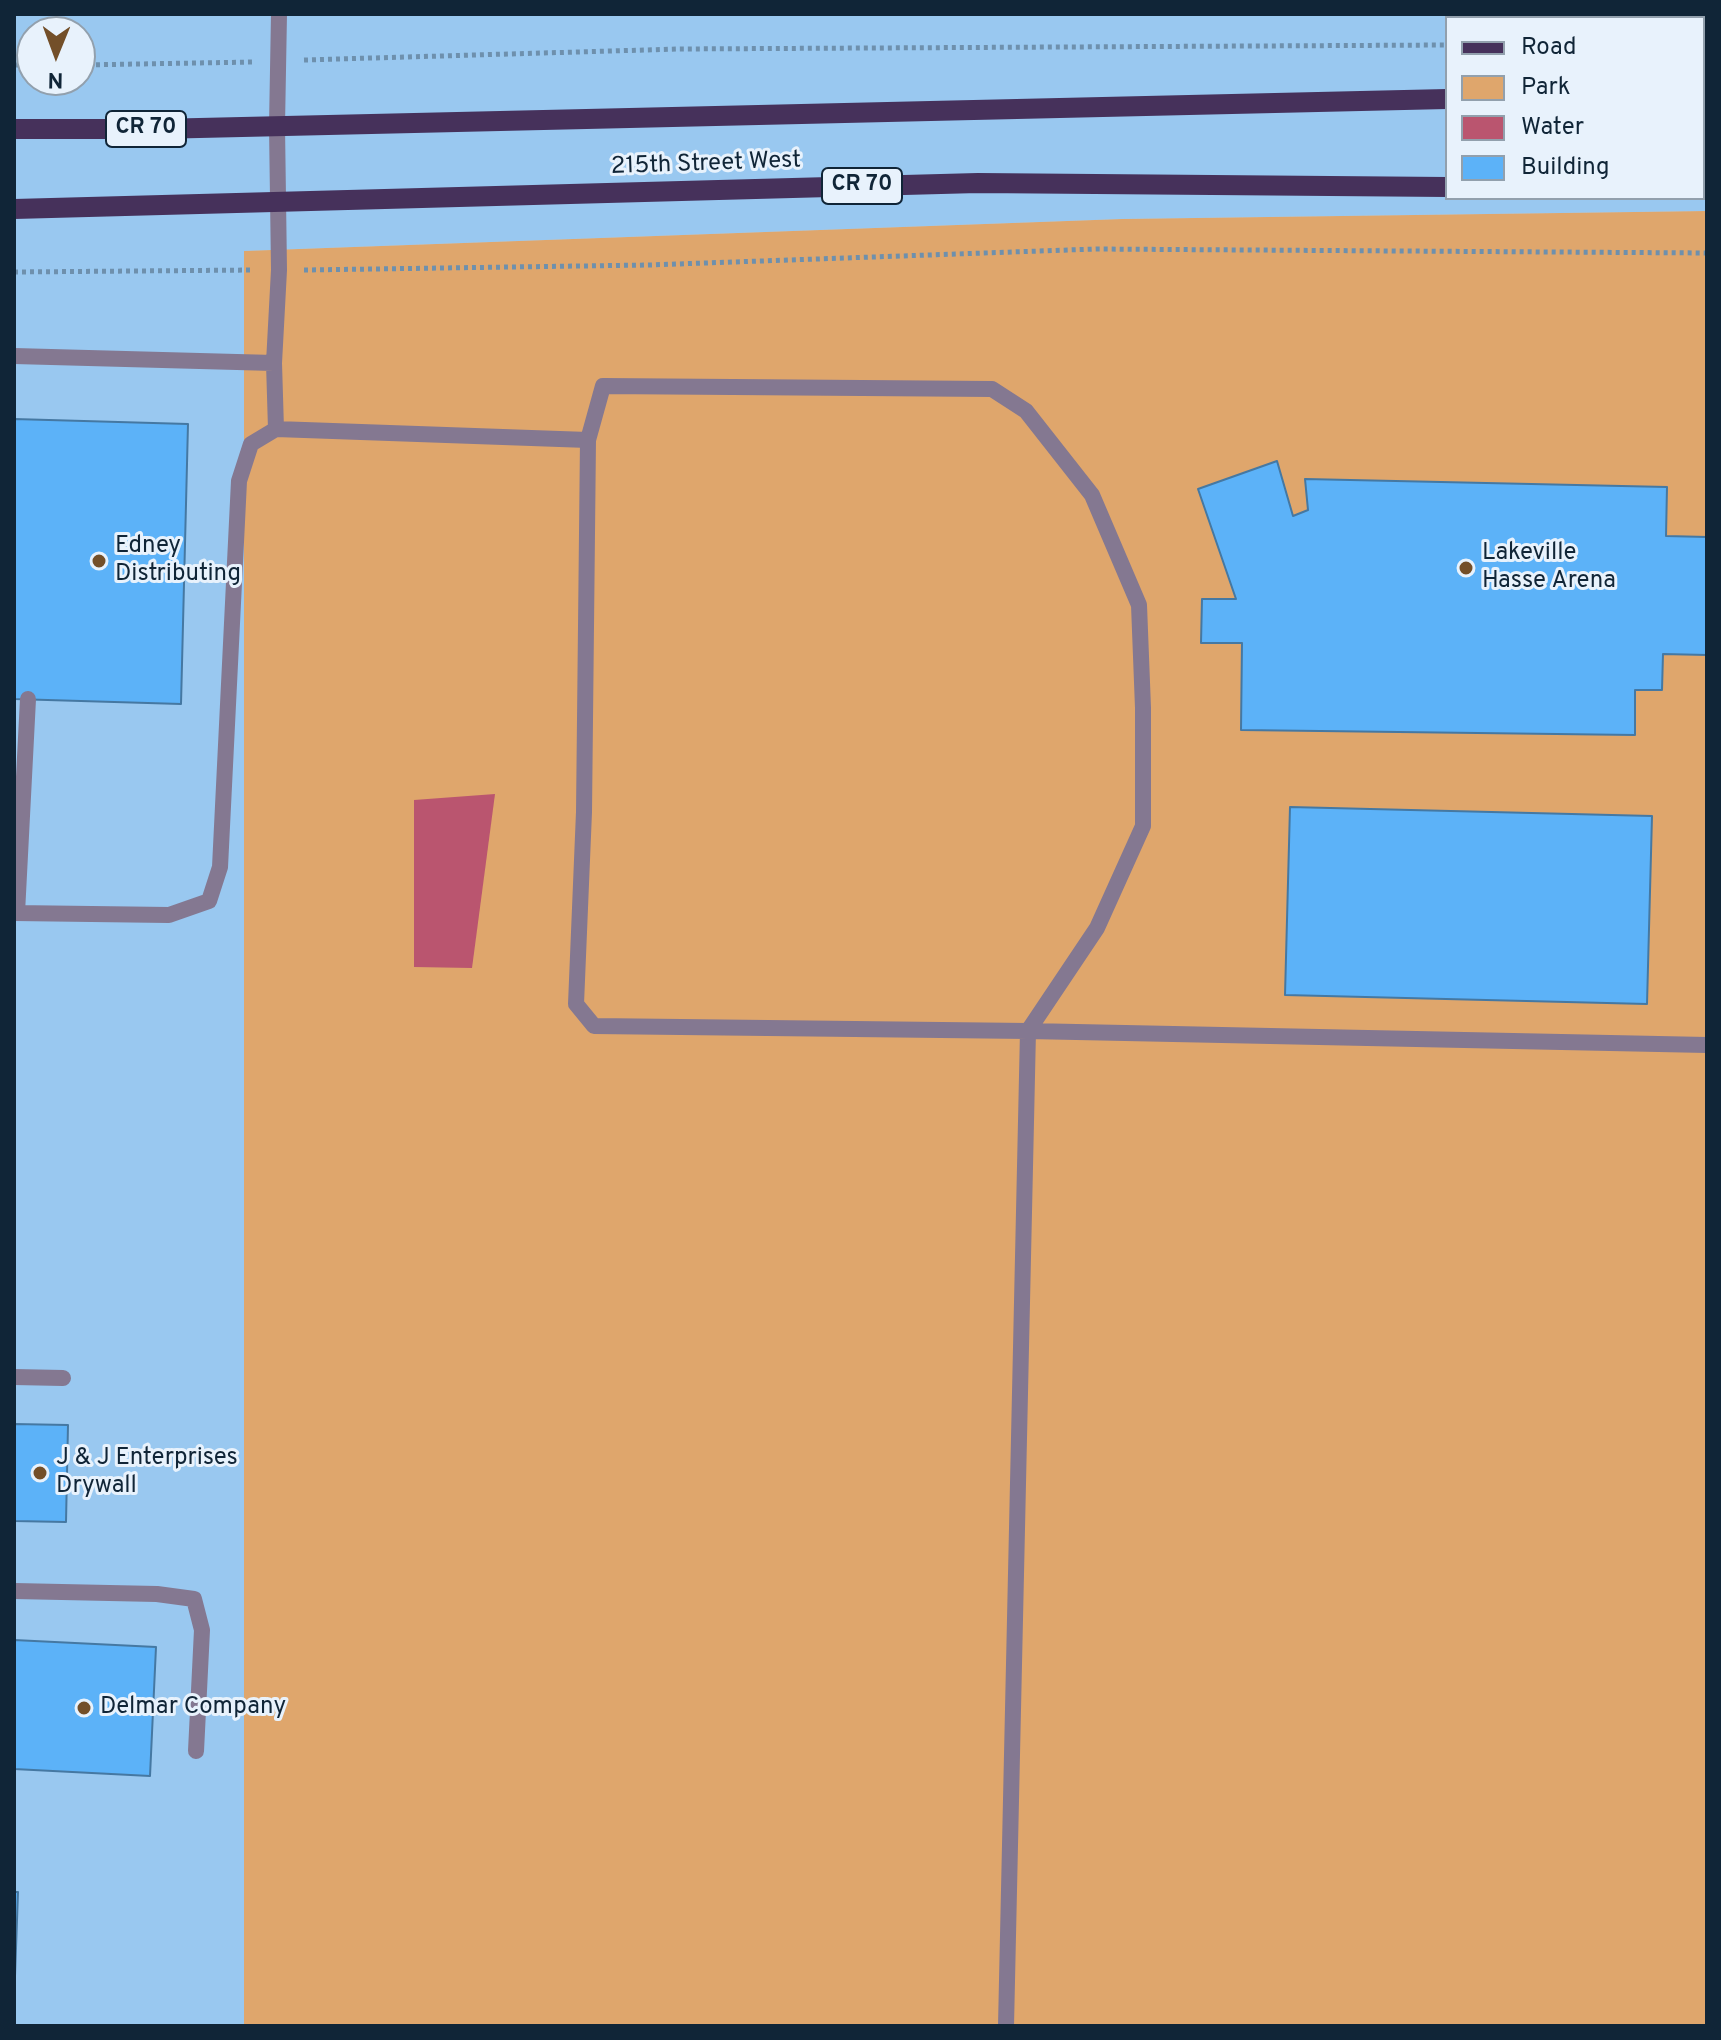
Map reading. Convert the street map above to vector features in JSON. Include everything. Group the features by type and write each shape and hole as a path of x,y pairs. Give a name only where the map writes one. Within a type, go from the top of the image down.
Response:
{"main road":[{"name":"215th Street West","path":"14,129 277,126 1445,99"},
{"name":"215th Street West","path":"14,209 978,183 1445,187"}],"street":[{"path":"276,429 274,363 279,270 279,14"},
{"path":"14,356 274,363"},
{"path":"1006,2026 1028,1031 1097,928 1143,826 1139,605 1092,495 1026,411 992,389 603,386 588,440 584,812 576,1004 594,1026 1028,1031 1707,1045"},
{"path":"28,699 16,913 169,915 209,901 220,867 239,481 251,444 276,429 588,440"},
{"path":"14,1377 63,1378"},
{"path":"14,1591 157,1594 194,1599 202,1630 196,1751"}],"path":[{"path":"96,65 679,49 1445,45"},
{"path":"14,272 649,265 1096,249 1707,253"}],"shaded area":[{"path":"14,14 1707,14 1707,211 1122,219 244,251 244,2026 14,2026"}],"green space":[{"path":"1707,211 1707,2026 244,2026 244,251 1122,219"}],"water":[{"path":"495,794 472,968 414,967 414,800"}],"building":[{"name":"Edney Distributing","path":"14,419 188,424 181,704 14,699"},
{"name":"Lakeville Hasse Arena","path":"1277,461 1293,516 1308,510 1305,479 1667,487 1666,536 1707,537 1707,655 1663,654 1662,690 1635,690 1635,735 1241,730 1242,643 1201,643 1202,599 1236,599 1198,489"},
{"path":"1290,807 1652,816 1647,1004 1285,995"},
{"name":"J & J Enterprises Drywall","path":"14,1424 68,1425 66,1522 14,1521"},
{"name":"Delmar Company","path":"14,1640 156,1647 150,1776 14,1769"},
{"path":"14,1892 18,1892 14,2004"}],"place":[{"name":"Edney Distributing","path":"99,561"},
{"name":"Lakeville Hasse Arena","path":"1466,568"},
{"name":"J & J Enterprises Drywall","path":"40,1473"},
{"name":"Delmar Company","path":"84,1708"}]}
